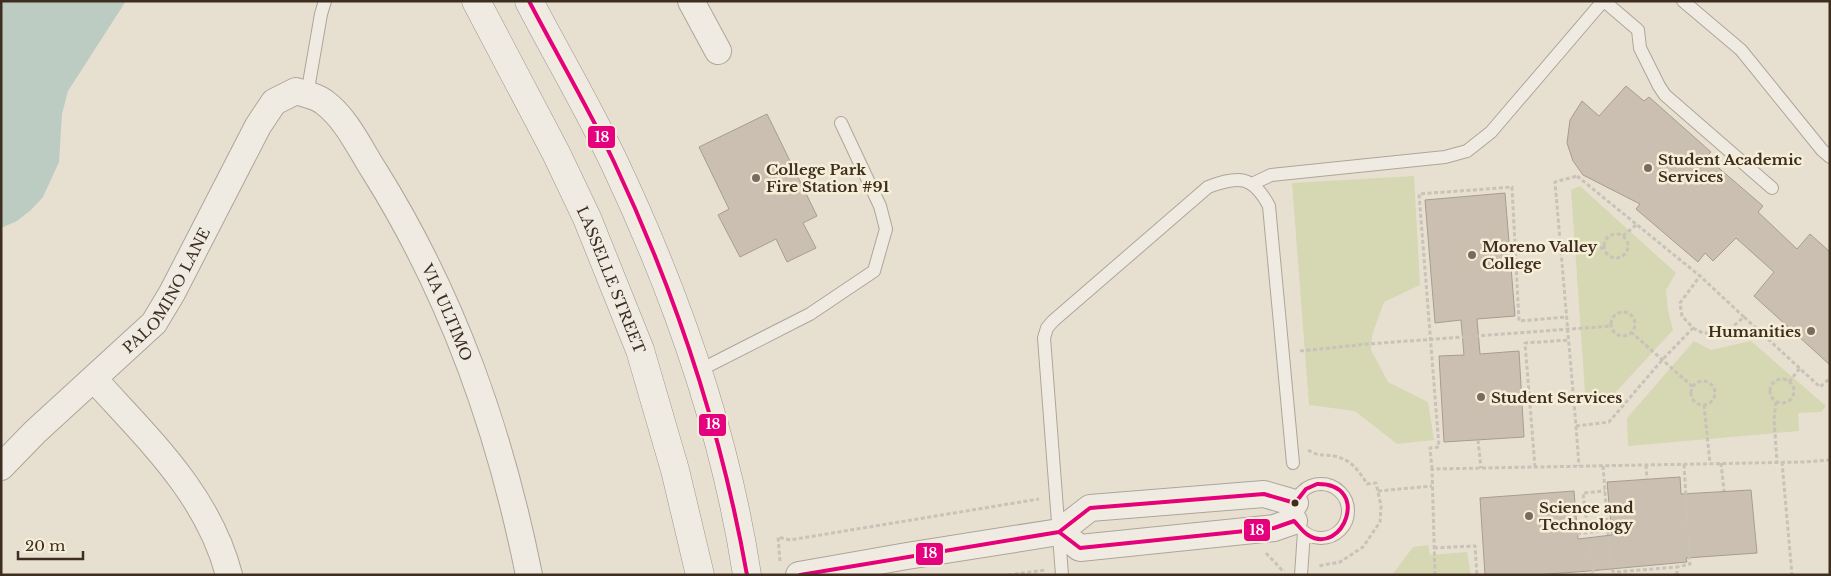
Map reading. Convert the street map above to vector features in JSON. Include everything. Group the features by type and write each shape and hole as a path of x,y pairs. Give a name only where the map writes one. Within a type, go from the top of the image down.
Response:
{"main road":[{"name":"LASSELLE STREET","path":"476,1 556,153 587,218 640,350 676,470 700,575"},
{"path":"529,1 613,160 659,265 710,405 741,537 747,575"}],"street":[{"path":"695,3 718,52"},
{"name":"PALOMINO LANE","path":"1,467 35,432 154,323 172,293 258,126 274,102 301,93"},
{"name":"VIA ULTIMO","path":"301,93 323,101 344,122 400,211 433,276 488,414 504,466 529,575"},
{"path":"94,379 179,474 202,508 220,544 229,575"},
{"path":"790,570 917,554 1060,532 1090,508 1264,494 1298,519"},
{"path":"1060,532 1080,548 1274,528 1298,519"}],"lane":[{"path":"301,93 325,1"},
{"path":"1252,184 1272,175 1445,157 1466,151 1491,132 1604,1 1638,30 1640,48 1658,86 1666,95 1772,188"},
{"path":"1683,1 1741,50 1822,150 1830,157"},
{"path":"698,371 810,314 874,271 886,229 880,206 841,123"},
{"path":"1062,575 1044,338 1047,328 1208,187 1224,180 1240,179 1252,184 1260,191 1269,206 1292,463"},
{"path":"1298,519 1301,575"}],"path":[{"path":"1579,466 1555,182 1577,176 1700,276 1820,387 1830,378"},
{"path":"1435,575 1430,448 1439,447 1419,194 1512,187 1519,321 1567,317"},
{"path":"1623,236 1628,247 1627,251 1621,256 1611,257 1605,252 1605,241 1611,235 1623,236 1636,225"},
{"path":"1561,249 1604,248"},
{"path":"1700,276 1680,302 1682,316 1693,328 1703,333 1724,334 1744,316"},
{"path":"1622,312 1630,314 1634,321 1632,332 1625,335 1618,334 1611,326 1612,318 1622,312"},
{"path":"1300,351 1368,344 1611,326"},
{"path":"1576,426 1609,422 1663,358 1693,328"},
{"path":"1632,332 1693,386"},
{"path":"1535,467 1525,344 1569,340"},
{"path":"1789,382 1800,368"},
{"path":"1781,379 1789,382 1794,388 1793,396 1788,402 1780,404 1776,402 1770,393 1771,385 1781,379"},
{"path":"1704,381 1714,387 1715,395 1708,404 1704,405 1694,400 1692,394 1693,386 1704,381"},
{"path":"1776,402 1774,419 1777,462"},
{"path":"1704,405 1710,463"},
{"path":"1478,440 1481,468"},
{"path":"1306,456 1312,452"},
{"path":"1432,469 1830,460"},
{"path":"1782,462 1792,575"},
{"path":"1721,463 1724,492"},
{"path":"1603,466 1611,569 1614,572 1677,567 1690,564 1684,464"},
{"path":"1646,465 1647,479"},
{"path":"1378,491 1432,486"},
{"path":"1586,524 1583,493 1605,491"},
{"path":"790,570 778,537 790,540 1057,496"},
{"path":"1578,534 1608,530"},
{"path":"1583,575 1594,574 1590,543"},
{"path":"1434,548 1475,546 1477,575"},
{"path":"1677,567 1678,575"}],"green space":[{"path":"1414,176 1420,285 1384,302 1372,335 1371,350 1388,382 1428,402 1434,440 1397,444 1355,411 1309,405 1292,183"},
{"path":"1580,186 1676,273 1666,290 1673,330 1604,405 1586,406 1571,190"},
{"path":"1694,341 1711,350 1751,341 1826,406 1821,412 1798,413 1799,431 1628,446 1627,418"},
{"path":"1428,545 1430,555 1467,552 1471,575 1392,575 1413,547"}],"shaded area":[{"path":"1,1 126,1 68,91 62,114 59,162 43,197 17,221 1,228"}],"building":[{"name":"Student Academic Services","path":"1626,86 1644,101 1649,97 1711,152 1706,157 1763,206 1758,212 1797,249 1810,234 1830,252 1830,365 1754,296 1774,272 1736,238 1713,261 1705,253 1698,262 1636,209 1640,204 1583,175 1573,161 1567,143 1570,120 1582,101 1599,116"},
{"name":"College Park Fire Station #91","path":"767,114 817,216 803,223 816,248 787,262 776,239 740,257 718,215 729,209 699,147"},
{"path":"1505,193 1515,316 1477,319 1480,354 1519,351 1524,437 1444,442 1439,356 1464,355 1461,320 1435,323 1425,200"},
{"path":"1680,477 1681,494 1751,490 1757,553 1686,558 1687,562 1589,571 1535,575 1485,575 1480,498 1574,491 1578,539 1612,535 1607,482"}],"transit line":[{"name":"18","path":"529,1 614,162 637,212 677,313 710,415 724,468 747,575"},
{"name":"18","path":"1317,484 1334,487 1344,495 1348,505 1346,517 1341,528 1332,536 1321,539 1308,535 1294,521 1274,528 1080,548 1059,532 1090,508 1264,494 1295,503 1306,489 1317,484"},
{"name":"18","path":"800,575 1059,532"}],"place":[{"name":"Student Academic Services","path":"1648,168"},
{"name":"College Park Fire Station #91","path":"756,178"},
{"name":"Moreno Valley College","path":"1472,255"},
{"name":"Humanities","path":"1811,331"},
{"name":"Student Services","path":"1481,397"},
{"name":"Science and Technology","path":"1529,516"}]}
